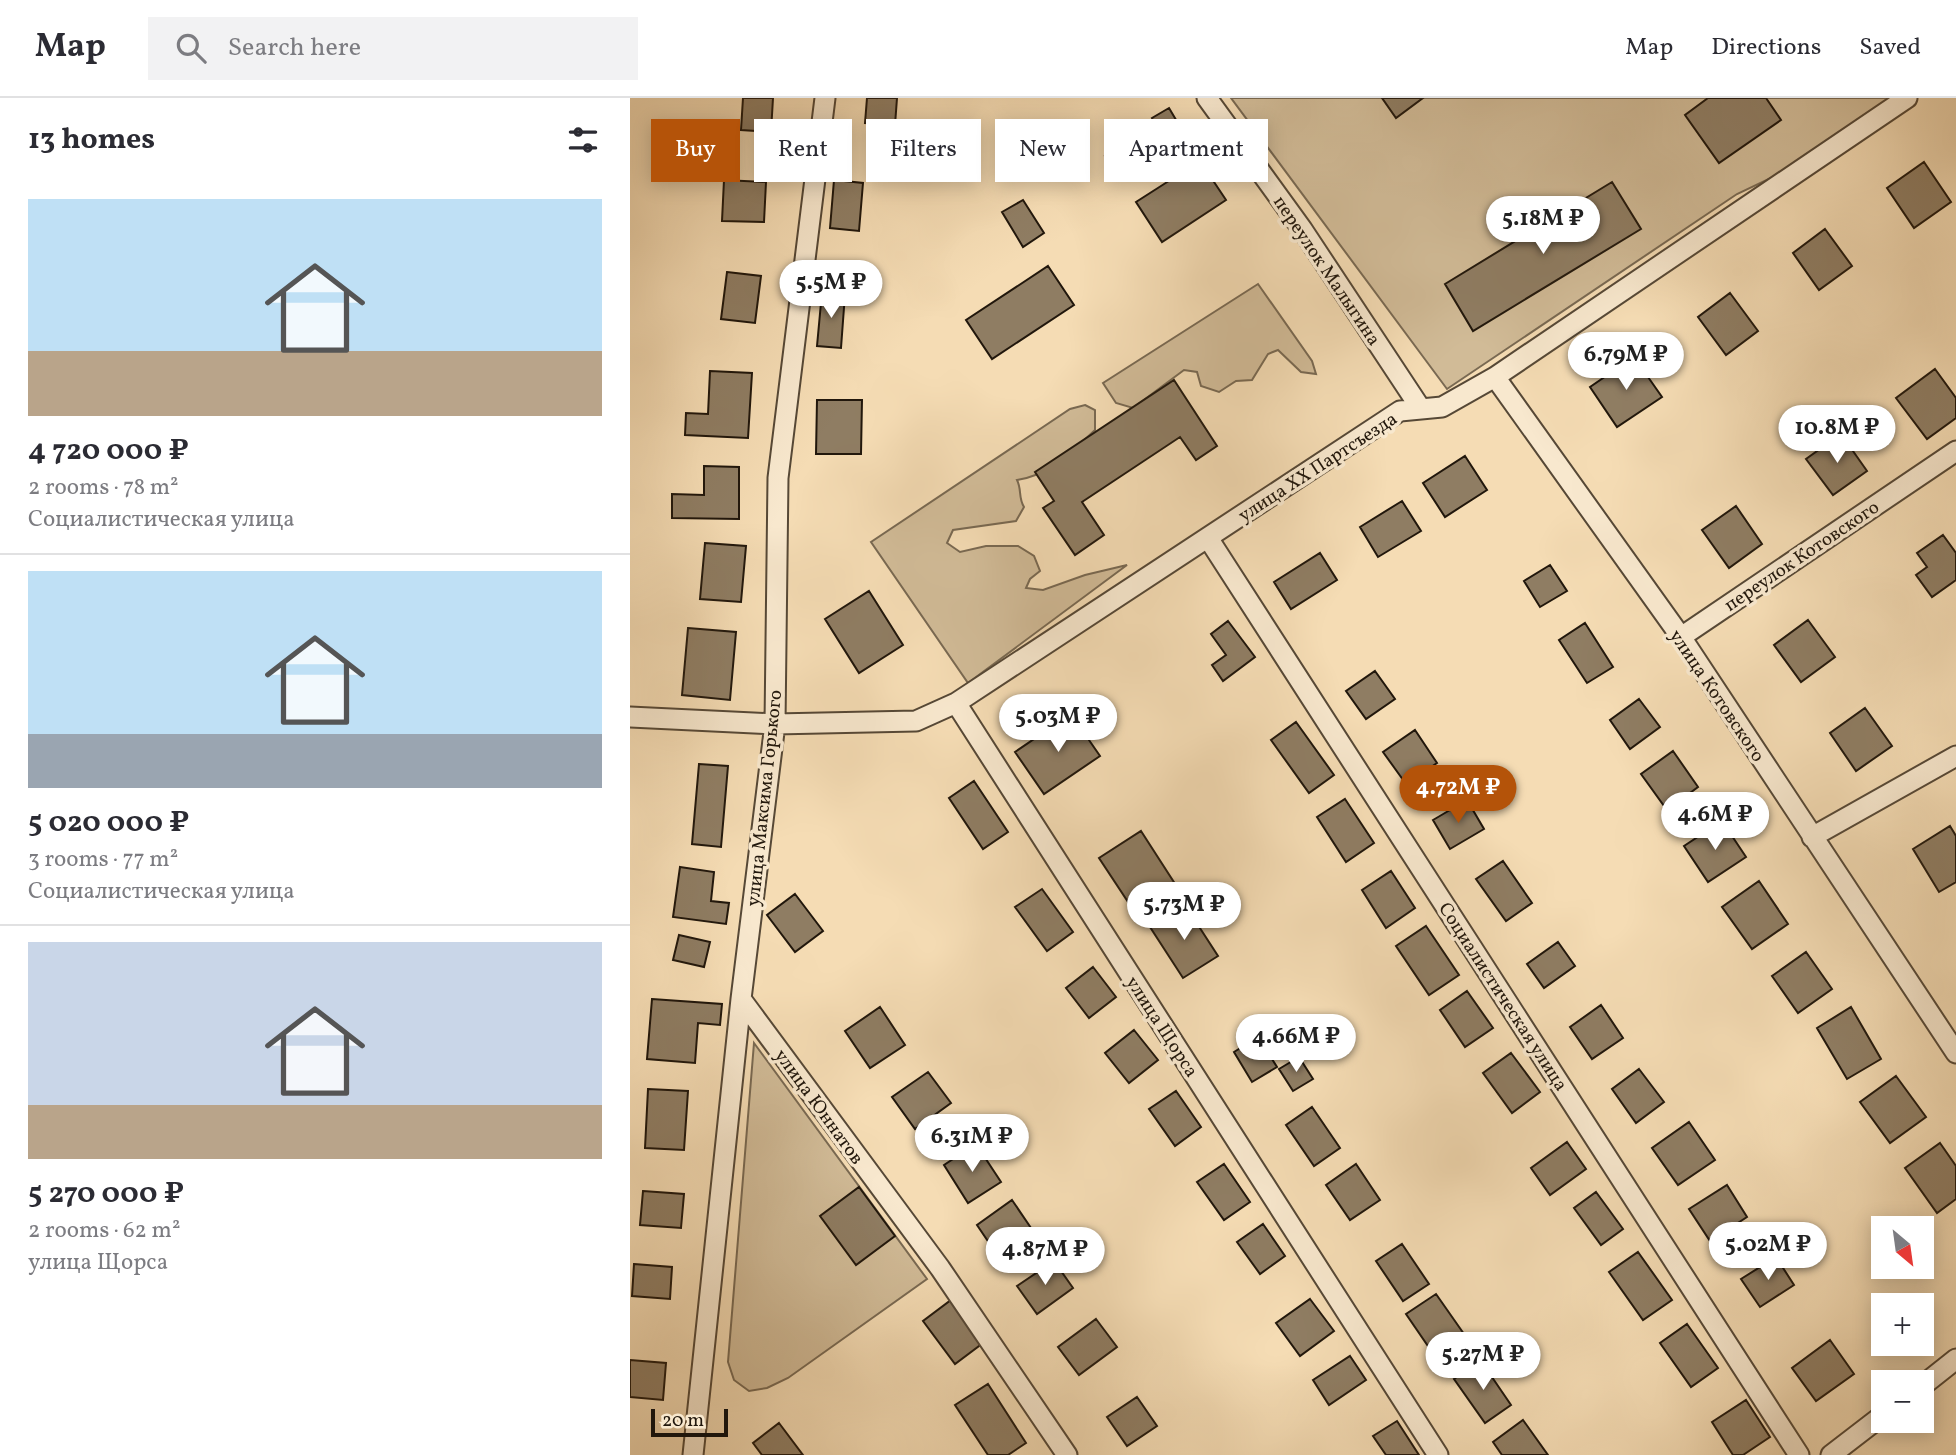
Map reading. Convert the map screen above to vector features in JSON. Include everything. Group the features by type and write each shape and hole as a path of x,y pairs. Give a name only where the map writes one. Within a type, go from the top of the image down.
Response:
{"street":[{"name":"улица Максима Горького","path":"693,1455 741,999 775,724 778,478 825,98"},
{"name":"переулок Малыгина","path":"1208,98 1302,229 1421,409"},
{"name":"улица XX Партсъезда","path":"630,717 775,724 916,721 956,703 1400,411 1442,407 1495,377 1907,98"},
{"name":"улица Котовского","path":"1495,377 1681,637 1956,1053"},
{"name":"переулок Котовского","path":"1681,637 1956,451"},
{"name":"Социалистическая улица","path":"1208,538 1799,1455"},
{"name":"улица Щорса","path":"956,703 1438,1455"},
{"path":"1812,837 1956,756"},
{"name":"улица Юннатов","path":"741,999 940,1268 1067,1455"},
{"path":"1934,1376 1956,1359"},
{"path":"1831,1455 1871,1424"}],"shaded area":[{"path":"1231,98 1901,98 1794,167 1737,194 1447,389 1268,148 1268,119 1247,119"},
{"path":"1258,284 1312,361 1316,374 1301,372 1278,350 1268,354 1252,380 1236,381 1219,392 1201,386 1197,372 1184,370 1133,408 1116,403 1103,383"},
{"path":"1085,405 1095,410 1095,430 1049,468 1017,480 1024,507 1016,521 953,530 947,543 960,552 986,546 1018,546 1034,556 1040,571 1030,579 1026,588 1043,590 1085,575 1127,565 968,683 871,542 1070,409"},
{"path":"754,1043 927,1279 788,1378 767,1388 749,1391 734,1380 728,1362"}],"building":[{"path":"743,98 773,98 772,119 754,119 754,131 741,130"},
{"path":"867,98 897,98 895,119 866,119 865,123"},
{"path":"1382,98 1423,98 1396,118"},
{"path":"1708,98 1766,98 1781,120 1719,163 1685,115"},
{"path":"1169,108 1176,119 1153,119"},
{"path":"1924,162 1951,202 1914,228 1887,188"},
{"path":"724,182 766,182 764,222 722,221"},
{"path":"834,182 863,183 859,231 830,228"},
{"path":"1167,182 1214,182 1226,200 1162,242 1136,202"},
{"path":"1612,182 1641,229 1473,331 1445,284"},
{"path":"1023,200 1044,233 1023,247 1002,212"},
{"path":"1825,229 1852,266 1819,290 1793,253"},
{"path":"1048,266 1074,305 992,359 966,320"},
{"path":"727,272 761,276 755,323 721,319"},
{"path":"822,292 845,294 841,348 817,346"},
{"path":"1730,293 1758,331 1726,355 1698,317"},
{"path":"1634,357 1662,397 1617,427 1590,387"},
{"path":"1935,369 1956,398 1956,418 1927,439 1896,398"},
{"path":"710,371 752,373 748,438 685,435 686,413 708,414"},
{"path":"1174,380 1217,446 1196,460 1180,437 1082,502 1104,535 1075,555 1043,508 1054,501 1035,472"},
{"path":"817,400 862,400 861,454 816,454"},
{"path":"1841,434 1867,471 1833,495 1806,459"},
{"path":"1465,456 1487,490 1445,517 1423,483"},
{"path":"704,466 739,467 739,519 672,518 672,494 704,495"},
{"path":"1402,501 1421,531 1378,557 1360,527"},
{"path":"1736,506 1762,544 1729,568 1702,530"},
{"path":"1943,535 1956,553 1956,580 1932,597 1916,575 1927,567 1917,553"},
{"path":"705,543 746,546 741,602 700,599"},
{"path":"1320,553 1337,580 1291,609 1274,582"},
{"path":"1550,565 1567,591 1540,607 1524,581"},
{"path":"869,591 903,645 859,673 825,619"},
{"path":"1808,620 1835,657 1801,682 1774,645"},
{"path":"1228,621 1255,657 1223,681 1212,665 1226,655 1211,634"},
{"path":"1585,623 1613,667 1587,683 1559,640"},
{"path":"688,628 736,632 730,700 682,695"},
{"path":"1375,671 1395,699 1366,719 1346,691"},
{"path":"1639,699 1660,727 1630,749 1610,720"},
{"path":"1865,708 1892,746 1856,771 1830,733"},
{"path":"1071,714 1100,756 1044,794 1015,752"},
{"path":"1296,722 1334,775 1309,793 1271,740"},
{"path":"1415,730 1437,763 1406,784 1383,752"},
{"path":"1673,751 1698,787 1667,810 1641,774"},
{"path":"699,764 728,766 721,847 692,844"},
{"path":"974,781 1008,832 983,849 949,798"},
{"path":"1345,799 1374,843 1346,862 1317,817"},
{"path":"1467,800 1484,829 1450,849 1433,820"},
{"path":"1722,821 1746,857 1708,882 1684,846"},
{"path":"1950,826 1956,836 1956,882 1939,892 1913,849"},
{"path":"1141,831 1179,890 1138,917 1099,858"},
{"path":"1503,861 1532,903 1506,921 1476,879"},
{"path":"680,867 714,872 711,901 729,903 726,924 673,917"},
{"path":"1391,871 1415,908 1386,928 1362,890"},
{"path":"1759,881 1788,924 1752,949 1722,907"},
{"path":"1042,889 1073,932 1047,951 1015,907"},
{"path":"795,894 823,931 795,952 767,915"},
{"path":"1185,905 1218,956 1183,978 1150,927"},
{"path":"1426,926 1459,975 1429,995 1396,946"},
{"path":"679,935 710,942 704,967 673,960"},
{"path":"1558,942 1575,966 1544,988 1527,964"},
{"path":"1806,952 1832,989 1798,1013 1772,976"},
{"path":"1093,967 1116,997 1089,1018 1066,988"},
{"path":"1467,991 1493,1028 1465,1047 1440,1010"},
{"path":"652,999 722,1004 720,1025 698,1023 695,1063 647,1059"},
{"path":"1601,1005 1623,1038 1592,1059 1570,1027"},
{"path":"880,1007 905,1045 870,1068 845,1031"},
{"path":"1851,1007 1881,1059 1847,1079 1817,1028"},
{"path":"1134,1030 1158,1060 1129,1083 1105,1053"},
{"path":"1258,1037 1277,1067 1252,1082 1234,1052"},
{"path":"1511,1053 1540,1092 1512,1113 1483,1073"},
{"path":"1299,1057 1313,1079 1293,1091 1279,1069"},
{"path":"1639,1069 1664,1102 1636,1123 1612,1089"},
{"path":"928,1072 951,1103 915,1129 892,1097"},
{"path":"1896,1076 1926,1117 1890,1143 1860,1102"},
{"path":"648,1089 688,1091 684,1150 645,1148"},
{"path":"1176,1091 1201,1127 1175,1146 1149,1109"},
{"path":"1312,1107 1340,1148 1314,1166 1286,1125"},
{"path":"1689,1122 1715,1160 1678,1185 1652,1148"},
{"path":"1567,1142 1586,1169 1550,1195 1531,1168"},
{"path":"1940,1143 1956,1166 1956,1199 1937,1213 1905,1168"},
{"path":"976,1144 1001,1182 968,1203 944,1165"},
{"path":"1224,1164 1250,1202 1224,1220 1197,1182"},
{"path":"1356,1164 1380,1200 1350,1220 1326,1185"},
{"path":"1727,1185 1747,1217 1710,1241 1689,1209"},
{"path":"859,1187 895,1236 856,1265 820,1216"},
{"path":"643,1191 684,1194 681,1228 640,1225"},
{"path":"1596,1192 1623,1229 1601,1245 1574,1208"},
{"path":"1012,1200 1031,1228 996,1253 977,1225"},
{"path":"1263,1224 1285,1256 1260,1274 1237,1242"},
{"path":"1402,1244 1429,1284 1403,1301 1376,1261"},
{"path":"1638,1252 1672,1300 1643,1320 1609,1272"},
{"path":"1776,1257 1794,1285 1760,1307 1741,1279"},
{"path":"1054,1261 1073,1288 1037,1314 1017,1286"},
{"path":"634,1264 672,1267 670,1299 632,1296"},
{"path":"1436,1294 1471,1344 1441,1365 1406,1314"},
{"path":"1310,1299 1334,1331 1300,1356 1276,1323"},
{"path":"951,1300 983,1343 955,1364 923,1321"},
{"path":"1096,1319 1117,1347 1079,1375 1058,1347"},
{"path":"1687,1324 1718,1368 1691,1387 1660,1343"},
{"path":"1830,1340 1854,1374 1816,1401 1792,1368"},
{"path":"1350,1356 1366,1380 1329,1405 1313,1380"},
{"path":"630,1360 666,1363 663,1400 630,1397"},
{"path":"1481,1361 1511,1405 1485,1423 1454,1379"},
{"path":"988,1384 1026,1443 1008,1455 988,1455 955,1405"},
{"path":"1137,1397 1157,1426 1127,1446 1107,1417"},
{"path":"1746,1400 1770,1437 1743,1455 1733,1455 1712,1422"},
{"path":"1523,1420 1548,1455 1502,1455 1493,1442"},
{"path":"1397,1421 1419,1455 1386,1455 1373,1436"},
{"path":"779,1423 803,1455 762,1455 753,1443"}]}
